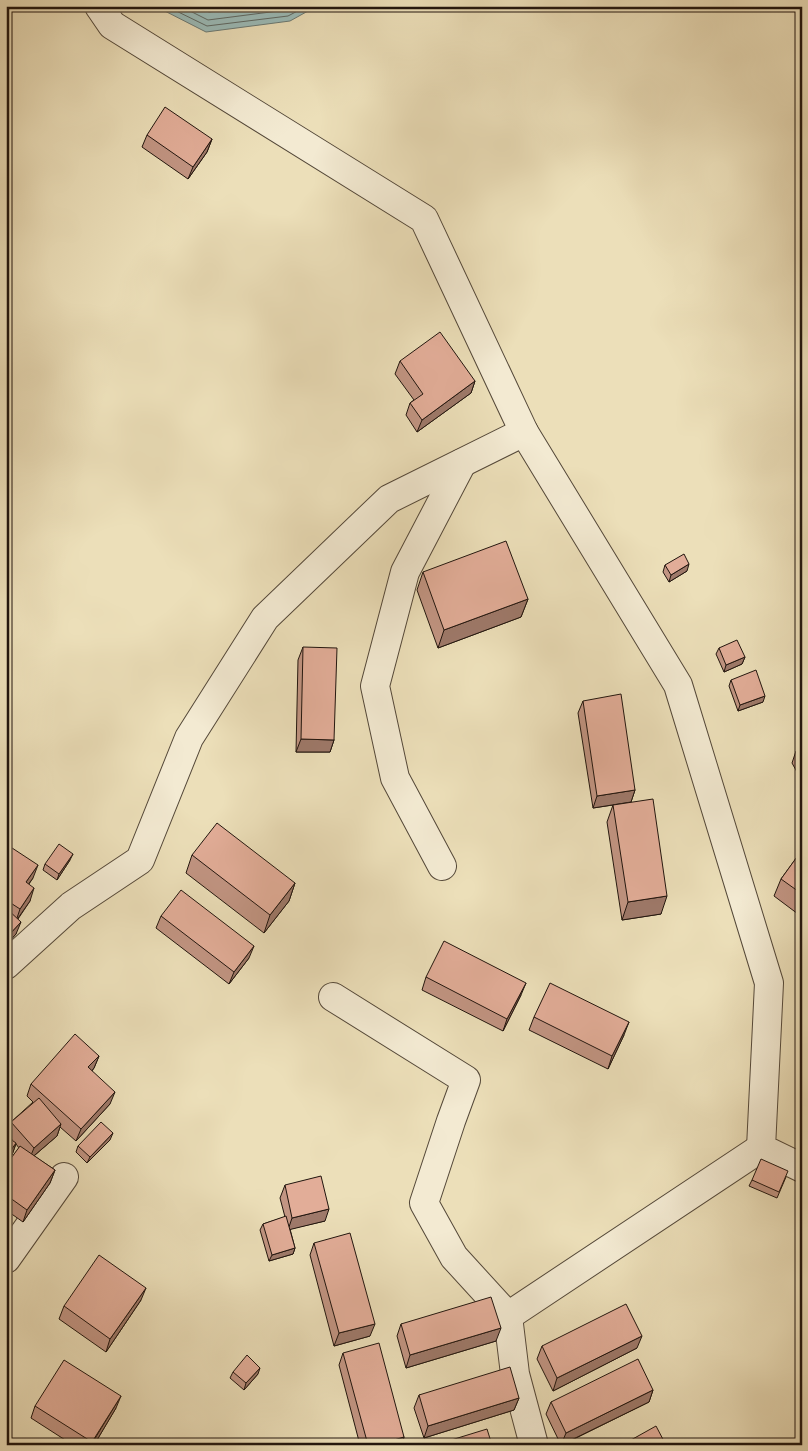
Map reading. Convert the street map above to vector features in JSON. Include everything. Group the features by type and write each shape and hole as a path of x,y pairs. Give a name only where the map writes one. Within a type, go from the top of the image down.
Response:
{"street":[{"path":"99,6 112,25 424,219 524,432 678,685 769,983 761,1148"},
{"path":"6,965 71,906 140,860 189,738 265,618 389,499 524,432"},
{"path":"442,866 395,778 375,686 405,572 462,463"},
{"path":"333,998 466,1080 424,1203 454,1257 508,1316 516,1374 534,1445"},
{"path":"761,1148 802,1168"},
{"path":"508,1316 761,1148"},
{"path":"6,1259 64,1177"}],"water":[{"path":"155,6 317,6 290,21 206,32"}],"building":[{"path":"165,107 212,139 193,167 147,135"},
{"path":"440,332 475,381 422,420 410,403 423,394 400,361"},
{"path":"506,541 528,599 444,630 423,572"},
{"path":"684,554 689,564 671,575 665,565"},
{"path":"737,640 745,657 726,665 719,648"},
{"path":"303,647 337,648 334,740 301,739"},
{"path":"756,670 765,696 740,705 731,680"},
{"path":"621,694 635,790 597,796 583,701"},
{"path":"802,747 802,761 796,751"},
{"path":"653,799 667,896 628,902 613,805"},
{"path":"217,823 295,883 270,915 192,855"},
{"path":"6,844 38,865 26,882 34,888 20,909 6,900"},
{"path":"59,844 73,854 59,874 45,864"},
{"path":"802,850 802,894 781,879"},
{"path":"181,890 254,946 234,972 161,916"},
{"path":"6,908 21,922 6,938"},
{"path":"444,941 526,983 507,1019 426,977"},
{"path":"550,983 629,1022 612,1056 534,1017"},
{"path":"75,1034 99,1056 88,1067 115,1092 81,1129 31,1084"},
{"path":"39,1098 61,1124 34,1148 11,1122"},
{"path":"101,1122 113,1133 90,1157 78,1146"},
{"path":"6,1136 16,1143 6,1157"},
{"path":"20,1146 55,1170 27,1210 6,1195 6,1165"},
{"path":"761,1159 788,1171 779,1192 752,1180"},
{"path":"321,1176 329,1209 292,1218 285,1185"},
{"path":"286,1216 295,1248 272,1255 263,1224"},
{"path":"350,1233 375,1324 339,1333 314,1243"},
{"path":"99,1255 146,1288 110,1339 64,1306"},
{"path":"491,1297 501,1328 410,1355 401,1324"},
{"path":"626,1304 642,1336 557,1378 542,1346"},
{"path":"379,1343 404,1437 377,1445 368,1445 343,1353"},
{"path":"247,1355 260,1368 246,1383 233,1372"},
{"path":"638,1359 653,1390 566,1433 551,1402"},
{"path":"64,1360 121,1396 92,1442 35,1406"},
{"path":"510,1367 519,1398 428,1426 419,1395"},
{"path":"656,1426 666,1445 622,1445"},
{"path":"487,1429 492,1445 435,1445"}]}
